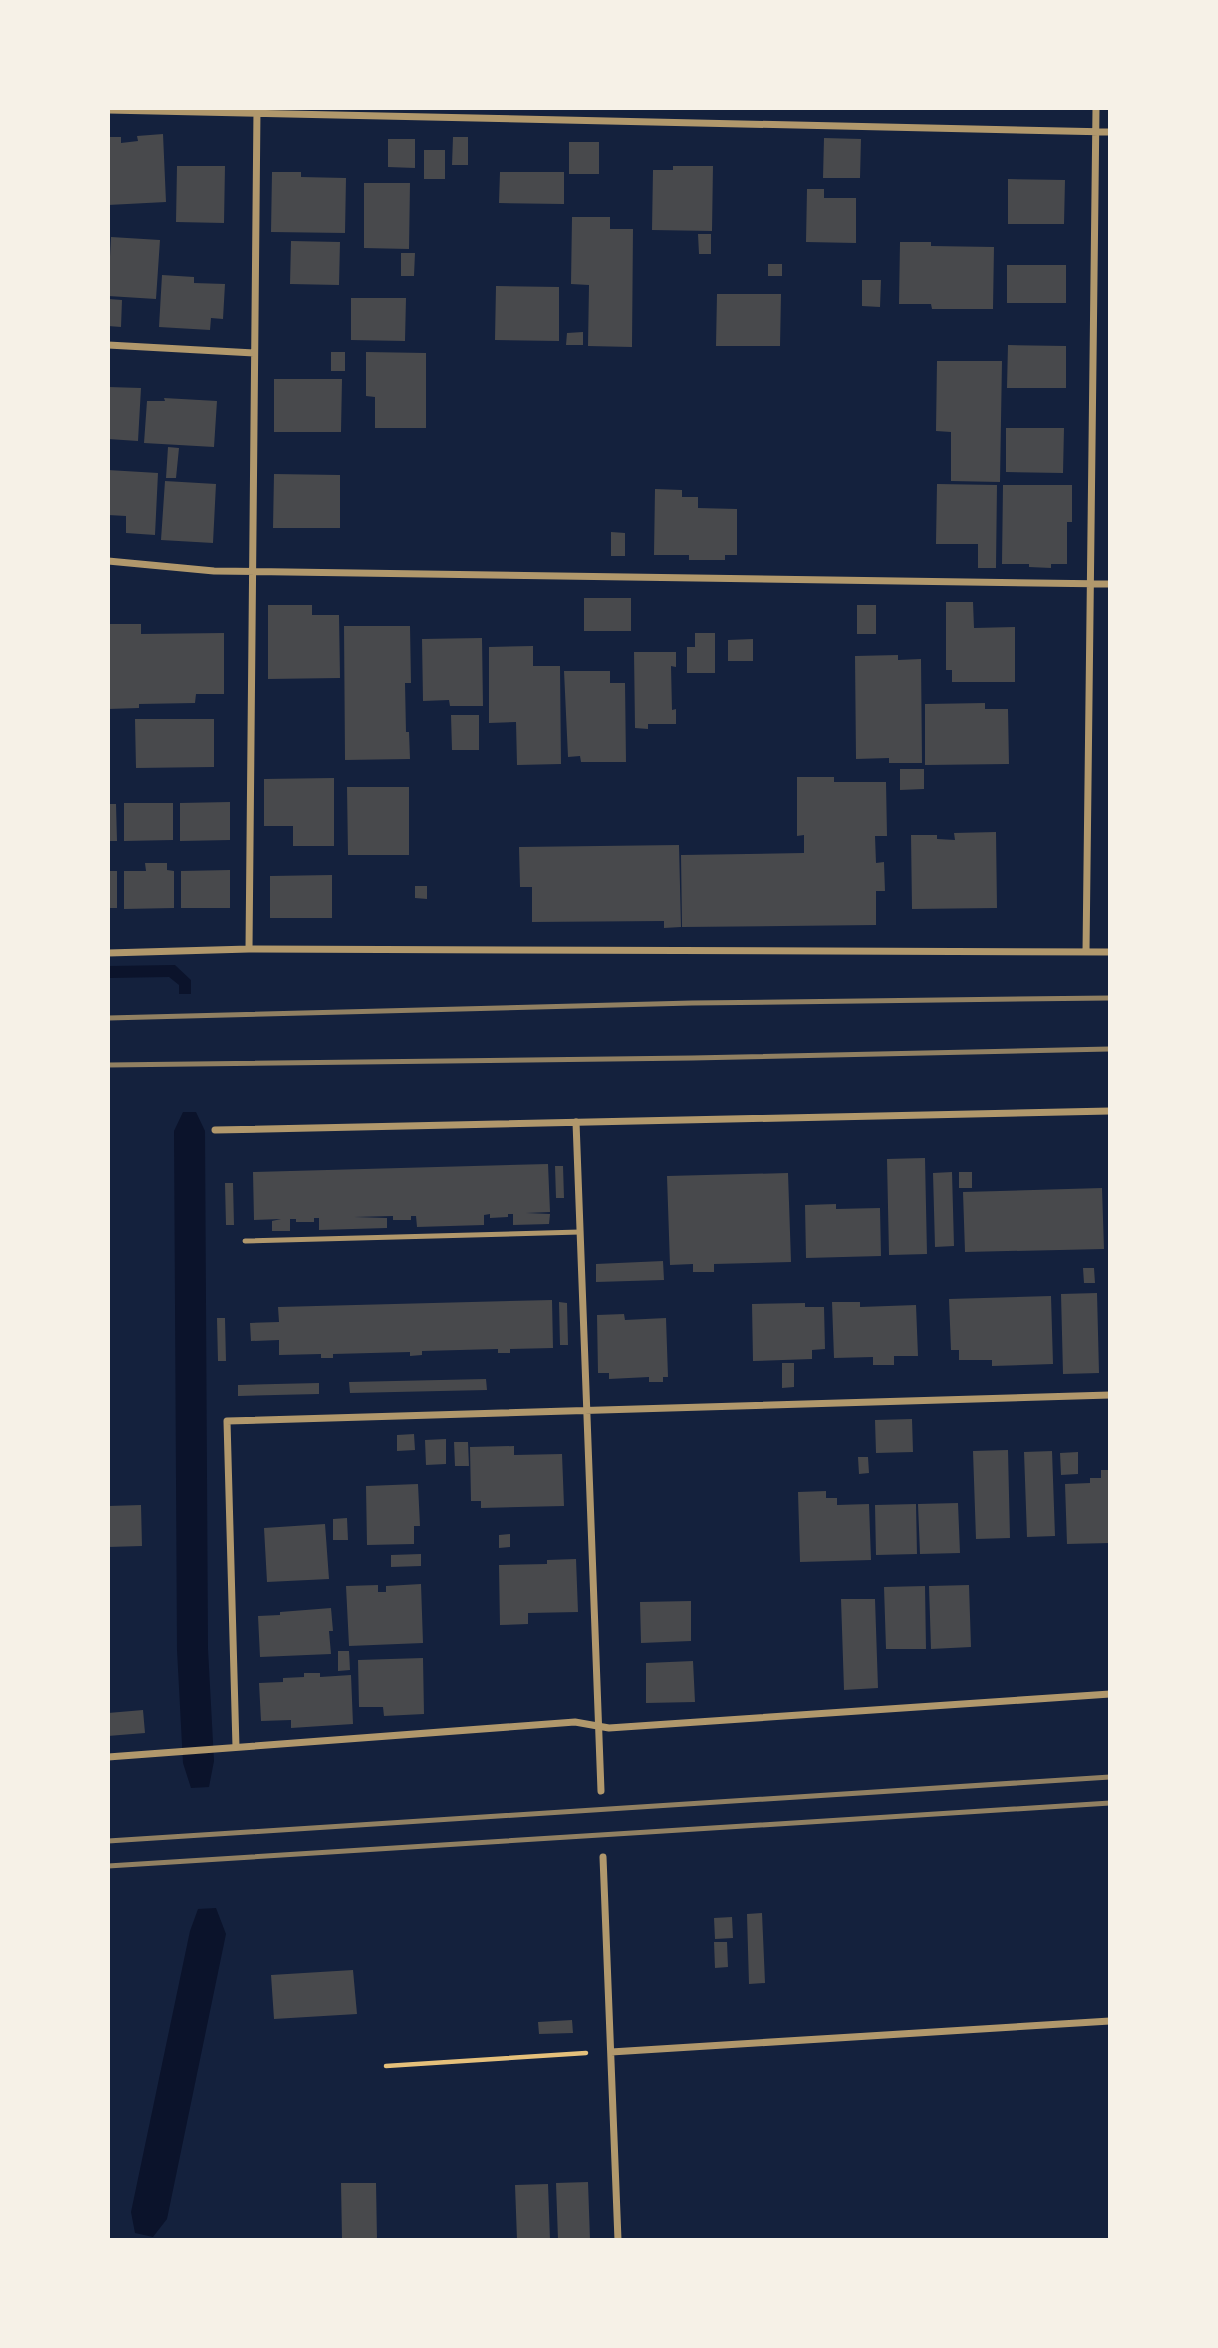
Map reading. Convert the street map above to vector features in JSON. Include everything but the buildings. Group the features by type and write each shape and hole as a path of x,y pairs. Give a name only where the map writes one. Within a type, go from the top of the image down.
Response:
{"street":[{"path":"1086,953 1096,108"},
{"path":"108,110 1110,132"},
{"path":"249,949 257,112"},
{"path":"108,345 254,353"},
{"path":"108,561 252,572 1110,584"},
{"path":"108,953 249,949 1110,952"},
{"path":"215,1130 1110,1111"},
{"path":"576,1122 601,1791"},
{"path":"236,1747 226,1421 1110,1395"},
{"path":"108,1757 575,1722 609,1728 1110,1694"},
{"path":"603,1857 618,2239"},
{"path":"611,2052 1110,2021"}],"lane":[{"path":"246,1241 580,1232"}],"path":[{"path":"386,2066 611,2052"}],"water":[{"path":"175,965 191,980 191,994 179,994 179,985 169,977 109,978 109,966"},
{"path":"183,1112 196,1112 205,1131 208,1649 214,1761 209,1787 191,1788 183,1763 177,1650 174,1131"},
{"path":"216,1908 226,1934 167,2219 153,2237 135,2233 131,2212 190,1931 198,1909"}],"railway":[{"path":"108,1018 692,1003 1110,998"},
{"path":"108,1065 692,1058 1110,1049"},
{"path":"108,1841 1110,1777"},
{"path":"108,1866 1110,1803"}]}
